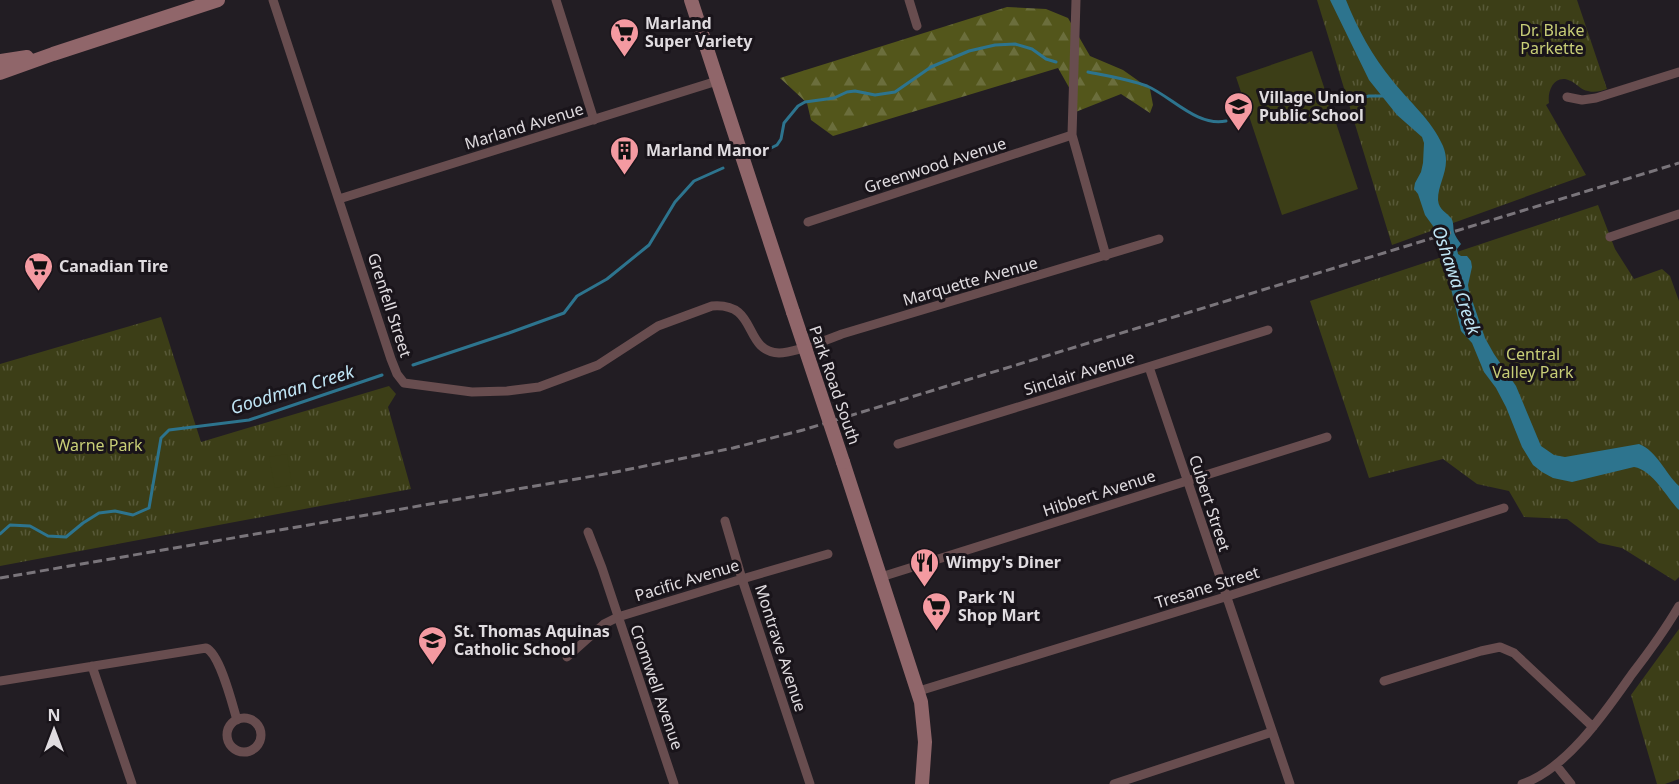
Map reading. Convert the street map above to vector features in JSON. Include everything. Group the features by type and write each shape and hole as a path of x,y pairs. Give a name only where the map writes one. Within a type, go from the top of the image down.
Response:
{"main road":[{"path":"0,73 218,0"},
{"name":"Park Road South","path":"691,0 919,691 925,730 922,784"},
{"path":"0,61 53,54"}],"street":[{"name":"Grenfell Street","path":"273,0 397,374 404,383 472,392 539,387 598,365 658,326 712,306 732,309 744,317 753,335 764,348 772,352 790,352"},
{"path":"556,0 594,120"},
{"path":"909,0 917,26"},
{"path":"1076,0 1072,135 1106,256"},
{"path":"1567,97 1582,100 1596,98 1679,72"},
{"name":"Marland Avenue","path":"339,199 717,81"},
{"name":"Greenwood Avenue","path":"808,222 1072,135"},
{"path":"1610,237 1679,214"},
{"name":"Marquette Avenue","path":"790,352 842,334 1159,239"},
{"name":"Sinclair Avenue","path":"898,444 1268,330"},
{"name":"Cubert Street","path":"1149,367 1290,784"},
{"name":"Hibbert Avenue","path":"881,577 1327,437"},
{"name":"Tresane Street","path":"919,691 1504,508"},
{"name":"Montrave Avenue","path":"725,521 810,784"},
{"name":"Cromwell Avenue","path":"588,532 674,784"},
{"name":"Pacific Avenue","path":"567,657 604,624 618,617 828,554"},
{"path":"1522,784 1556,765 1593,727 1679,606"},
{"path":"0,681 200,647 212,650 237,720"},
{"path":"1384,681 1500,647 1514,653 1593,727"},
{"path":"92,666 132,784"},
{"path":"1114,784 1272,732"},
{"path":"1556,765 1571,784"}],"green space":[{"name":"Dr. Blake Parkette","path":"1317,0 1577,0 1607,89 1591,92 1571,81 1561,79 1553,84 1549,93 1549,103 1546,105 1586,175 1392,245"},
{"path":"1007,7 1046,9 1068,18 1090,56 1123,70 1150,89 1153,105 1150,113 1121,94 1073,113 1075,98 1058,68 833,136 811,120 807,103 780,78"},
{"path":"1312,51 1358,189 1282,215 1236,77"},
{"name":"Central Valley Park","path":"1598,205 1615,249 1634,279 1662,269 1670,276 1679,301 1679,577 1675,581 1622,548 1599,543 1567,519 1524,517 1509,491 1477,484 1443,459 1369,478 1310,301"},
{"name":"Warne Park","path":"161,317 201,442 389,386 396,394 388,407 411,489 0,566 0,364"},
{"path":"287,454 292,485 275,488 269,457"},
{"path":"1679,629 1679,779 1657,784 1631,695"}],"water":[{"name":"Oshawa Creek","path":"1330,0 1346,0 1360,32 1378,62 1426,119 1443,146 1446,161 1438,200 1441,209 1452,220 1454,234 1461,244 1457,249 1458,254 1467,256 1471,261 1469,291 1485,338 1516,386 1541,446 1554,455 1565,457 1639,444 1656,457 1679,486 1679,510 1653,478 1641,469 1634,467 1572,482 1553,478 1533,465 1522,447 1496,388 1484,372 1472,343 1461,331 1438,233 1425,215 1414,189 1423,163 1422,137 1397,115 1369,80"}],"waterway":[{"name":"Goodman Creek","path":"763,152 777,145 781,139 784,123 798,106 805,102 834,98 855,91 875,95 895,92 931,67 969,51 995,45 1015,44 1032,49 1046,59 1056,62"},
{"name":"Goodman Creek","path":"1088,72 1147,86 1205,120 1226,121"},
{"name":"Goodman Creek","path":"1350,101 1369,96 1383,96"},
{"name":"Goodman Creek","path":"413,365 564,313 577,296 607,279 649,245 675,202 694,181 723,168"},
{"name":"Goodman Creek","path":"0,534 10,525 30,526 48,536 66,537 99,513 115,511 133,515 149,508 161,438 169,430 249,420 382,375"}],"railway":[{"path":"0,578 611,473 733,448 803,430 1679,163"}],"place":[{"name":"Marland Super Variety","path":"624,58"},
{"name":"Village Union Public School","path":"1238,132"},
{"name":"Marland Manor","path":"625,176"},
{"name":"Canadian Tire","path":"38,292"},
{"name":"Wimpy's Diner","path":"925,588"},
{"name":"Park ‘N Shop Mart","path":"937,632"},
{"name":"St. Thomas Aquinas Catholic School","path":"433,666"}]}
